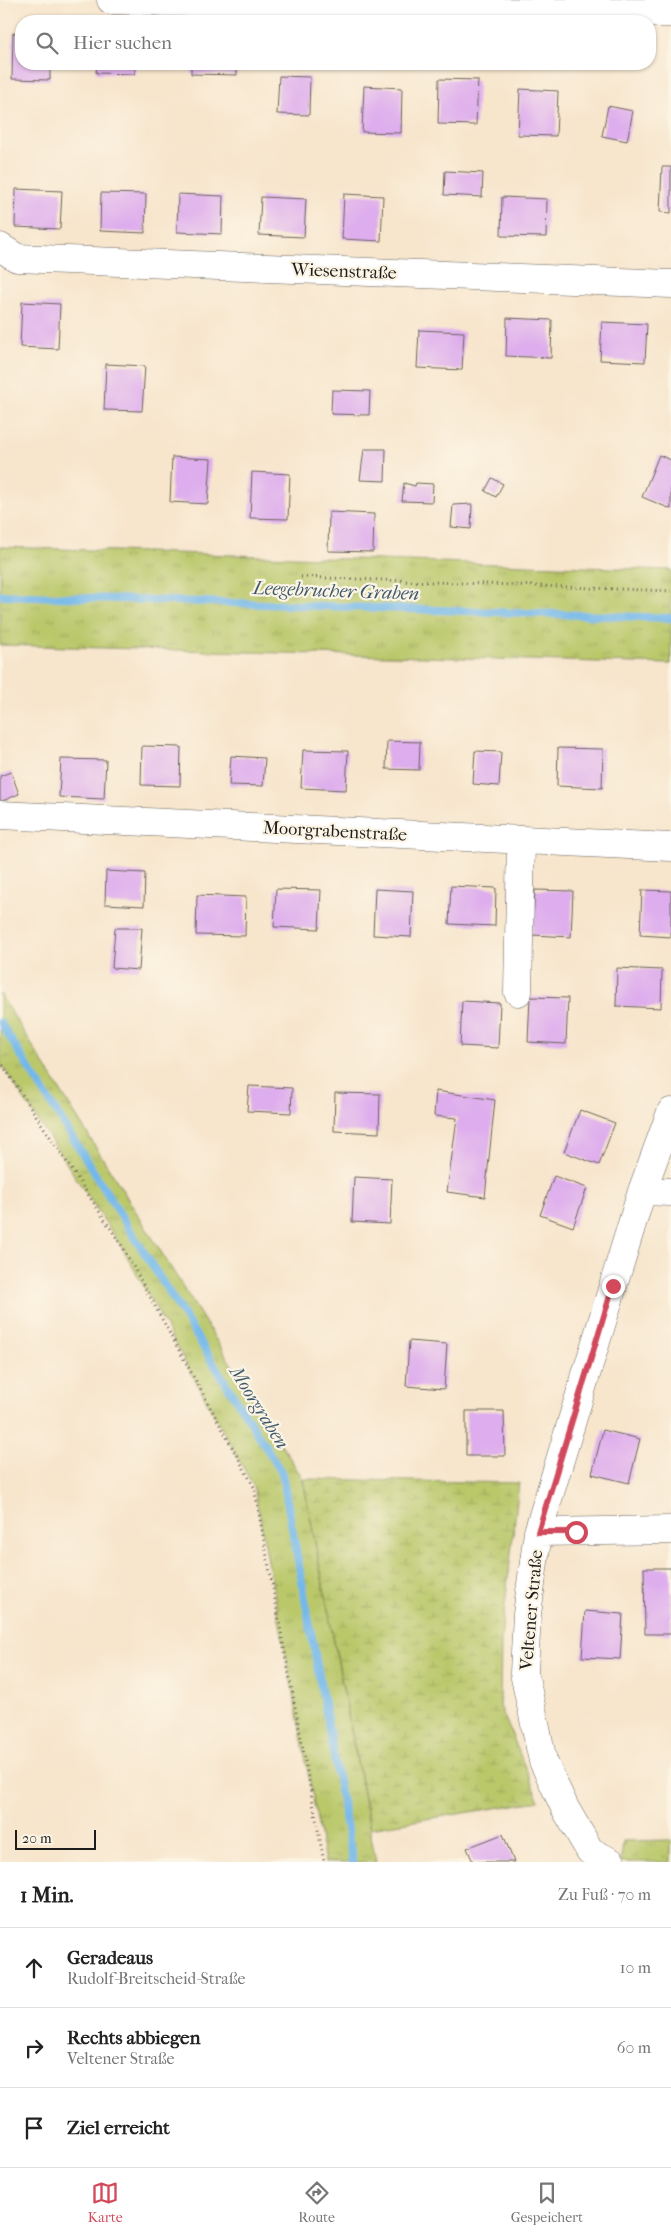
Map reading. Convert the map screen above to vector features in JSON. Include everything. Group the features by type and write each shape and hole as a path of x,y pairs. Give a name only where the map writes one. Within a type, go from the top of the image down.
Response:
{"street":[{"path":"111,0 445,12 671,13"},
{"name":"Wiesenstraße","path":"9,252 671,284"},
{"name":"Moorgrabenstraße","path":"0,815 671,847"},
{"path":"518,992 521,840"},
{"name":"Veltener Straße","path":"611,1862 590,1851 565,1808 543,1761 524,1673 527,1614 538,1532 642,1191 671,1112"},
{"path":"642,1191 671,1192"},
{"path":"538,1532 671,1530"}],"path":[{"path":"301,577 671,591"},
{"path":"0,1061 122,1246 254,1487 324,1862"}],"green space":[{"path":"0,547 671,570 671,664 0,645"},
{"path":"0,994 303,1479 376,1862 325,1862 254,1487 123,1249 0,1063"},
{"path":"303,1479 519,1483 501,1640 500,1706 539,1801 370,1828"},
{"path":"671,1840 671,1862 621,1862 623,1841"}],"building":[{"path":"13,33 15,33 15,70 50,70 50,80 12,79"},
{"path":"96,70 135,70 135,74 96,73"},
{"path":"191,70 237,70 237,75 191,74"},
{"path":"279,76 310,77 309,115 277,114"},
{"path":"439,79 478,80 476,125 438,124"},
{"path":"364,86 402,88 401,133 362,132"},
{"path":"520,89 558,91 556,136 518,135"},
{"path":"608,106 633,111 627,141 602,136"},
{"path":"662,167 671,167 671,213 660,212"},
{"path":"445,171 483,173 482,197 444,195"},
{"path":"16,189 62,191 60,229 15,227"},
{"path":"101,193 146,194 145,233 100,231"},
{"path":"178,194 223,196 222,234 177,232"},
{"path":"344,194 383,196 381,241 342,239"},
{"path":"261,197 306,199 304,237 259,235"},
{"path":"502,197 547,199 546,237 501,236"},
{"path":"22,302 60,304 58,349 20,347"},
{"path":"507,318 552,320 551,358 506,356"},
{"path":"602,322 647,324 645,362 600,360"},
{"path":"419,330 464,332 462,370 417,368"},
{"path":"106,364 145,366 142,411 104,410"},
{"path":"332,390 370,391 369,415 331,414"},
{"path":"364,449 386,449 385,481 360,480"},
{"path":"659,455 671,460 671,509 642,497"},
{"path":"172,457 211,459 208,504 170,502"},
{"path":"252,472 290,474 288,519 250,518"},
{"path":"492,478 503,484 496,497 485,491"},
{"path":"404,483 415,486 416,483 433,484 432,502 402,501"},
{"path":"472,504 471,529 451,527 453,505"},
{"path":"329,512 374,514 373,552 328,551"},
{"path":"387,741 420,742 419,770 386,769"},
{"path":"142,746 181,747 180,786 141,785"},
{"path":"558,748 603,749 602,788 557,786"},
{"path":"303,750 348,751 346,790 301,788"},
{"path":"475,751 501,752 499,786 473,784"},
{"path":"231,756 265,758 263,786 229,785"},
{"path":"61,759 106,760 104,799 59,797"},
{"path":"11,772 19,794 0,802 0,776"},
{"path":"106,871 145,873 144,906 105,904"},
{"path":"451,886 496,888 495,926 449,924"},
{"path":"276,889 321,890 319,929 274,927"},
{"path":"375,889 413,891 411,937 373,935"},
{"path":"535,890 573,891 571,937 532,935"},
{"path":"642,890 671,891 671,937 640,935"},
{"path":"197,895 246,897 245,936 196,935"},
{"path":"115,928 142,928 139,970 112,968"},
{"path":"617,968 662,970 661,1008 616,1006"},
{"path":"530,997 568,998 566,1044 528,1042"},
{"path":"462,1001 500,1003 498,1048 460,1046"},
{"path":"249,1086 292,1088 291,1113 247,1111"},
{"path":"436,1091 495,1100 485,1197 447,1192 457,1118 434,1116"},
{"path":"335,1093 380,1094 379,1133 334,1131"},
{"path":"580,1110 615,1123 599,1165 564,1152"},
{"path":"554,1176 587,1188 573,1227 540,1215"},
{"path":"354,1177 392,1179 390,1224 352,1222"},
{"path":"409,1341 447,1344 444,1389 406,1386"},
{"path":"466,1411 504,1411 505,1456 466,1456"},
{"path":"603,1430 640,1439 629,1483 592,1474"},
{"path":"644,1568 671,1568 671,1634 645,1634"},
{"path":"585,1611 623,1614 620,1659 582,1657"},
{"path":"503,1834 514,1862 473,1862 467,1848"}],"waterway":[{"name":"Leegebrucher Graben","path":"0,595 671,618"},
{"name":"Moorgraben","path":"0,1022 282,1473 353,1862"}],"route":[{"path":"576,1532 538,1532 613,1286"}]}
